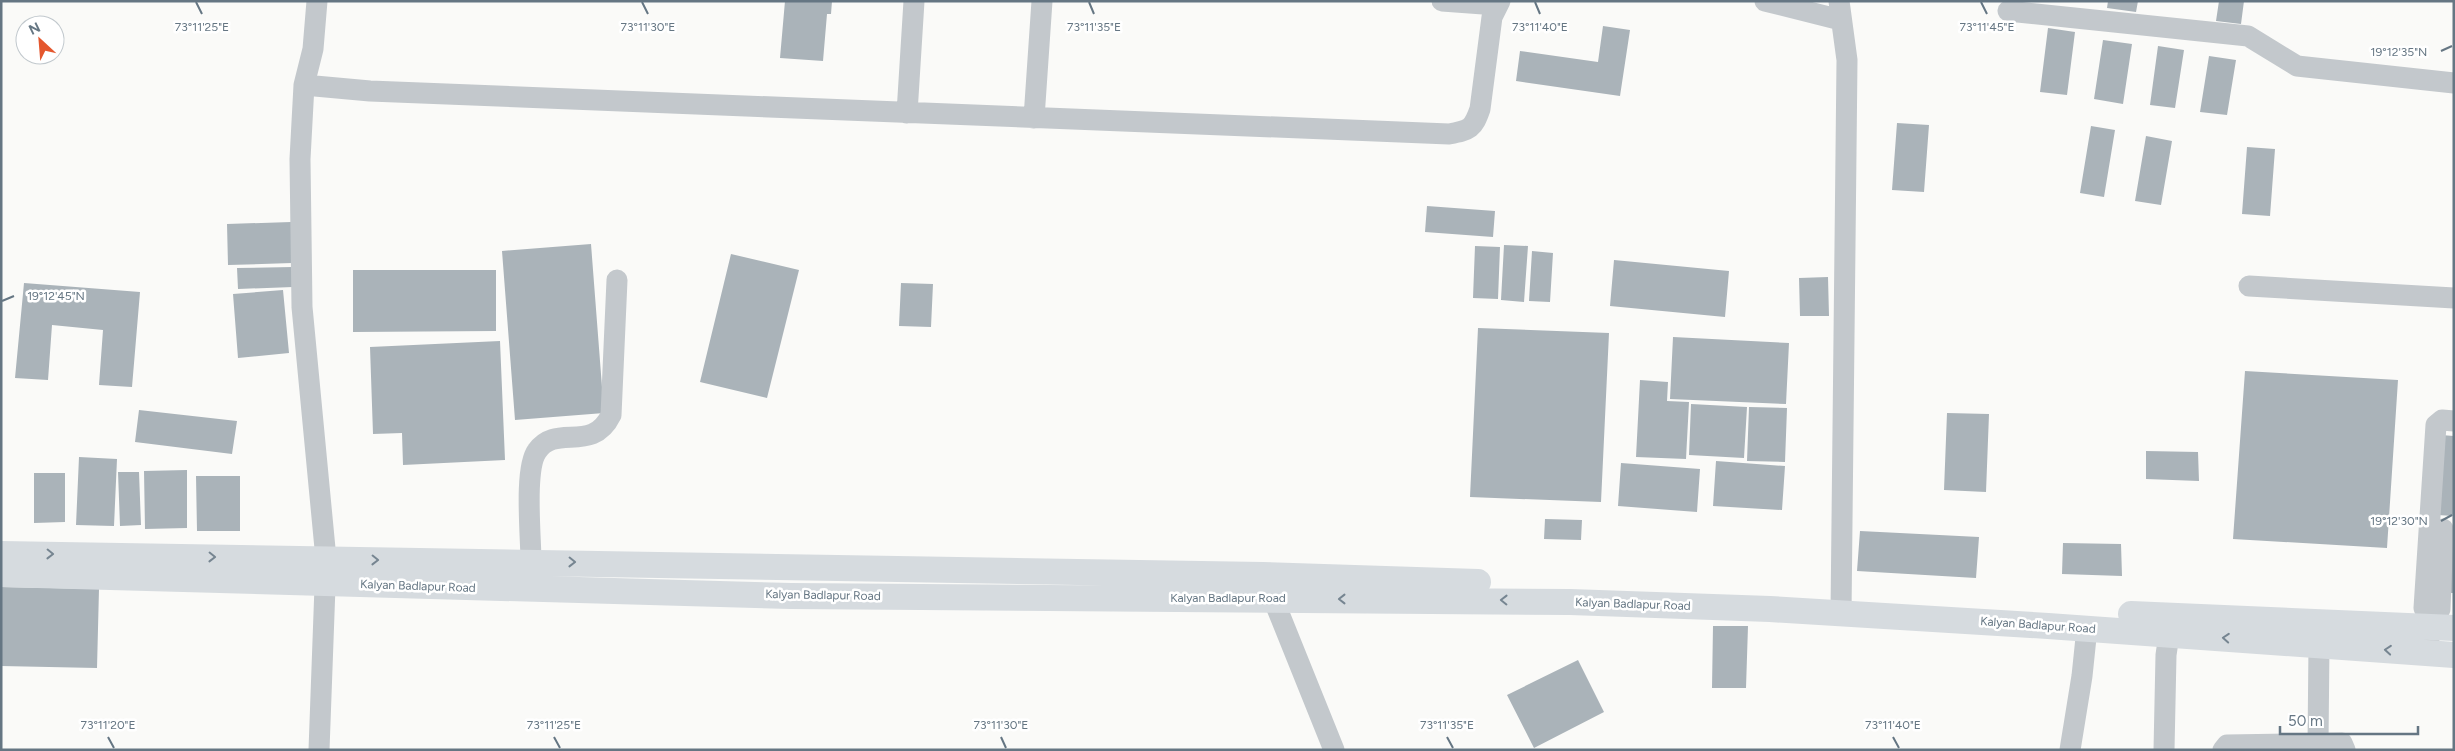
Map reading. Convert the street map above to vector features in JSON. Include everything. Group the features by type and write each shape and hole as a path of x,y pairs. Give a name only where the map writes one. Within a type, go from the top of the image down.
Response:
{"main road":[{"name":"Kalyan Badlapur Road","path":"1,554 326,571 478,588 791,596 1272,598 1842,606 2170,625 2319,644 2442,654"},
{"name":"Kalyan Badlapur Road","path":"1,574 326,571 531,562 1263,575 1650,588 2088,628 2170,625 2443,627"}],"street":[{"path":"317,1 313,49 304,85 300,159 302,307 326,571 319,750"},
{"path":"907,113 914,1"},
{"path":"1034,118 1042,1"},
{"path":"304,85 370,91 1449,134 1467,130 1476,122 1480,109 1492,17 1498,3 1442,1"},
{"path":"1765,1 1840,11 1847,60 1842,606"},
{"path":"2008,11 2248,36 2297,66 2454,83"},
{"path":"531,562 530,471 536,452 543,444 553,438 591,436 601,431 611,416 617,280"},
{"path":"2249,286 2454,298"},
{"path":"2442,654 2443,627 2424,608 2442,529 2436,425 2442,420 2454,421"},
{"path":"1263,575 1334,750"},
{"path":"2164,750 2166,655 2170,625"},
{"path":"2070,750 2088,628"},
{"path":"2318,744 2319,644"},
{"path":"2223,750 2227,745 2342,743 2345,750"}],"building":[{"path":"785,1 832,1 831,14 827,14 823,61 780,58"},
{"path":"2108,1 2138,1 2136,12 2107,8"},
{"path":"2219,1 2244,1 2241,24 2216,21"},
{"path":"1603,26 1630,30 1620,96 1516,81 1520,51 1598,62"},
{"path":"2048,28 2075,32 2067,95 2040,92"},
{"path":"2103,40 2132,44 2123,104 2094,99"},
{"path":"2158,46 2184,50 2175,108 2150,105"},
{"path":"2209,56 2236,60 2227,115 2200,112"},
{"path":"1897,123 1929,125 1924,192 1892,190"},
{"path":"2091,126 2115,130 2104,197 2080,193"},
{"path":"2146,136 2172,141 2161,205 2135,201"},
{"path":"2247,147 2275,149 2270,216 2242,214"},
{"path":"1427,206 1495,211 1493,237 1425,232"},
{"path":"291,222 292,263 228,265 227,224"},
{"path":"591,244 604,413 515,420 502,251"},
{"path":"1504,245 1528,246 1524,302 1501,300"},
{"path":"1475,246 1500,247 1498,299 1473,298"},
{"path":"1532,251 1553,253 1550,302 1529,301"},
{"path":"731,254 799,270 767,398 700,382"},
{"path":"1614,260 1729,271 1725,317 1610,306"},
{"path":"293,267 293,287 238,289 237,268"},
{"path":"353,270 496,270 496,331 353,332"},
{"path":"1828,277 1829,316 1800,316 1799,278"},
{"path":"24,283 140,292 132,387 99,385 103,330 52,325 48,380 15,378"},
{"path":"901,283 933,284 931,327 899,326"},
{"path":"283,290 289,353 238,358 233,294"},
{"path":"1478,328 1609,333 1601,502 1470,497"},
{"path":"1673,337 1789,343 1786,404 1670,399"},
{"path":"500,341 505,460 403,465 402,433 373,434 370,347"},
{"path":"2245,371 2398,380 2387,548 2233,539"},
{"path":"1640,380 1668,382 1667,401 1689,402 1686,459 1636,457"},
{"path":"1691,404 1747,407 1744,458 1689,455"},
{"path":"1749,407 1787,408 1785,462 1747,461"},
{"path":"139,410 237,421 232,454 135,442"},
{"path":"1947,413 1989,414 1986,492 1944,490"},
{"path":"2441,435 2454,436 2454,516 2437,515"},
{"path":"2146,451 2198,452 2199,481 2146,479"},
{"path":"79,457 117,459 114,526 76,525"},
{"path":"1716,461 1785,466 1782,510 1713,506"},
{"path":"1621,463 1700,469 1697,512 1618,506"},
{"path":"187,470 187,528 145,529 144,471"},
{"path":"118,472 139,472 141,525 120,526"},
{"path":"34,473 65,473 65,522 34,523"},
{"path":"196,476 240,476 240,531 197,531"},
{"path":"1545,519 1582,520 1581,540 1544,539"},
{"path":"1860,531 1979,537 1976,578 1857,571"},
{"path":"2448,533 2454,533 2454,593 2446,593"},
{"path":"2063,543 2121,544 2122,576 2062,574"},
{"path":"1,587 99,589 97,668 1,666"},
{"path":"1713,626 1748,626 1746,688 1712,688"},
{"path":"1578,660 1604,712 1534,748 1507,695"}]}
